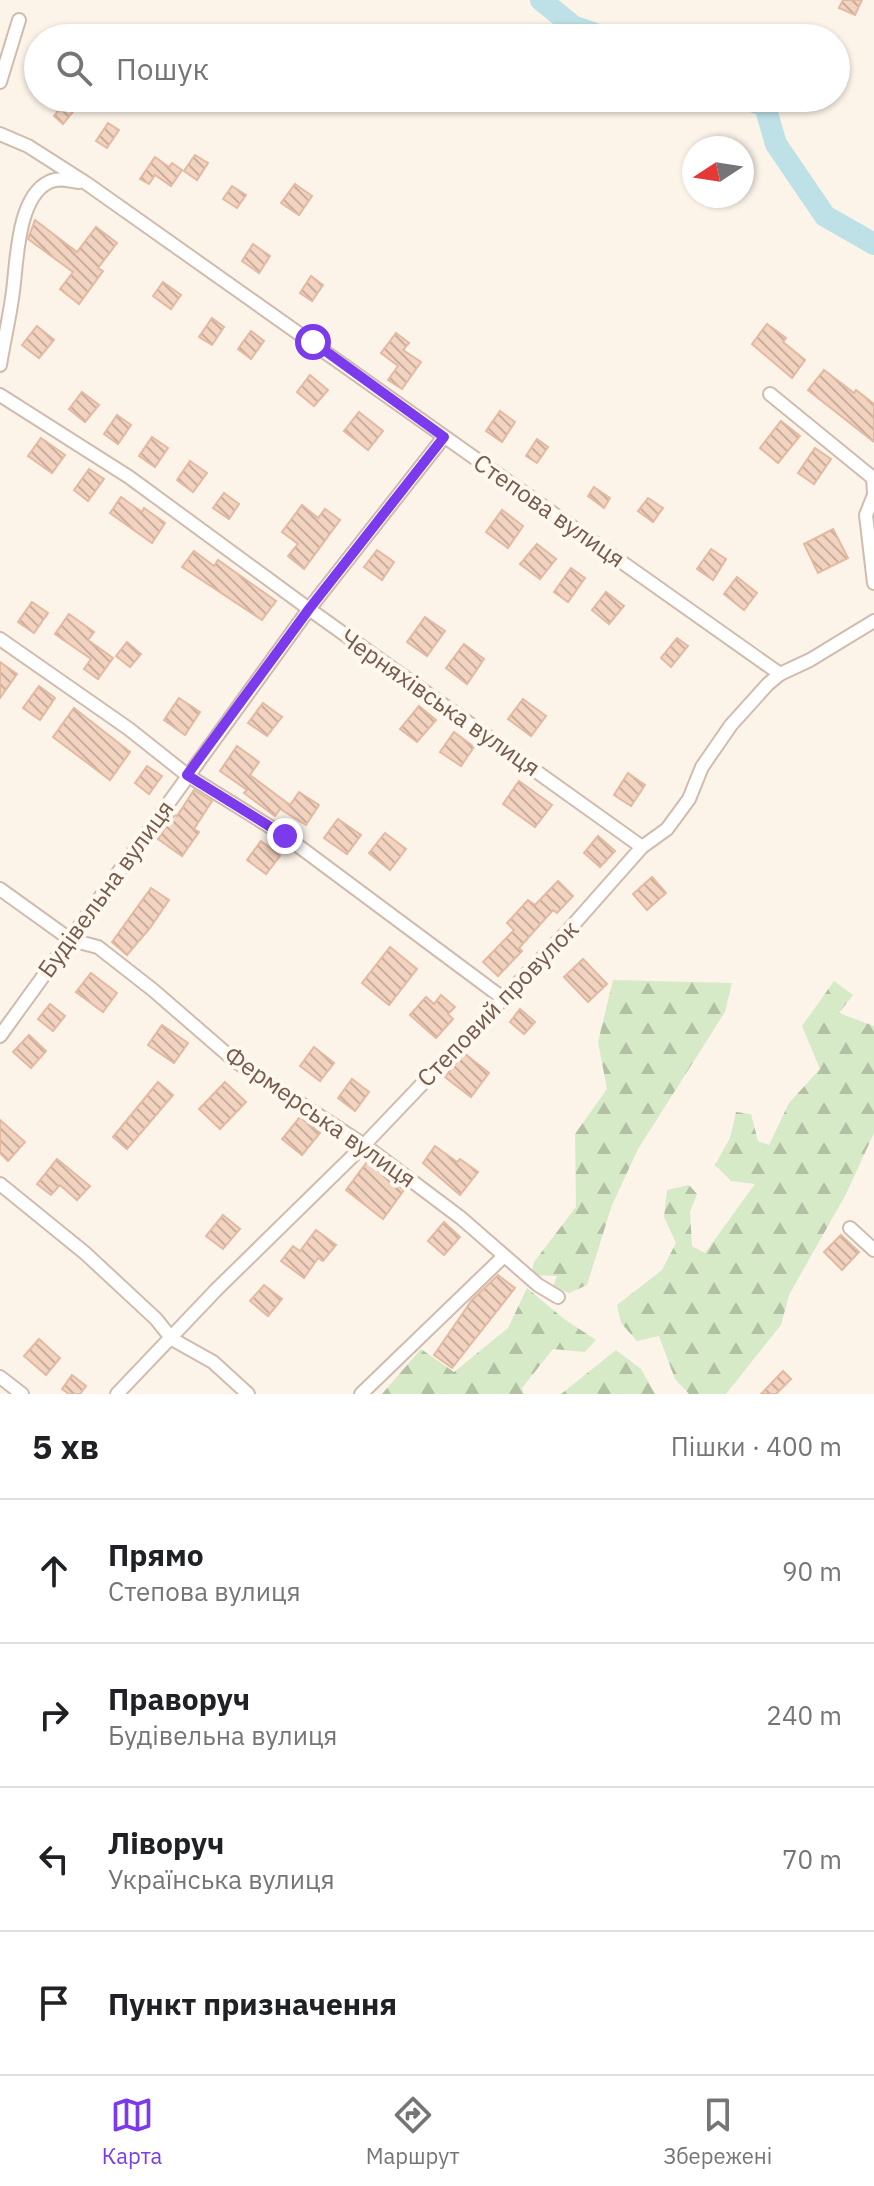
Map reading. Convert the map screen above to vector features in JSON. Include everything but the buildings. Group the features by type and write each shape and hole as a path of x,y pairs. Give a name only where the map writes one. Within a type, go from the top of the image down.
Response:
{"street":[{"path":"0,82 19,20"},
{"name":"Степова вулиця","path":"0,134 28,146 86,183 780,674"},
{"path":"0,365 18,243 26,213 35,195 47,182 61,179 86,183"},
{"path":"770,394 873,478 874,494 866,515 874,583"},
{"name":"Черняхівська вулиця","path":"0,395 129,477 642,847"},
{"name":"Будівельна вулиця","path":"0,1036 309,609 444,437"},
{"name":"Степовий провулок","path":"117,1394 217,1289 364,1145 504,999 642,847 667,829 689,799 702,767 731,725 768,684 780,674 810,660 874,621"},
{"path":"0,639 117,720 187,775 285,836 504,999"},
{"name":"Фермерська вулиця","path":"0,889 71,940 98,947 235,1061 364,1145 461,1218 503,1257 558,1297"},
{"path":"0,1184 85,1253 156,1319 172,1339 213,1362 248,1394"},
{"path":"850,1228 874,1250"},
{"path":"361,1394 503,1257"},
{"path":"0,1377 22,1394"}],"green space":[{"path":"613,980 732,983 725,1012 638,1149 612,1205 587,1285 569,1293 553,1286 557,1276 531,1275 534,1262 576,1207 575,1134 607,1089 598,1042"},
{"path":"834,981 853,995 839,1013 874,1026 874,1133 846,1194 789,1295 781,1325 726,1394 689,1394 675,1379 659,1336 637,1341 621,1323 617,1305 662,1270 676,1243 664,1217 667,1190 689,1185 697,1194 690,1212 692,1246 705,1253 755,1184 731,1181 715,1165 730,1138 736,1112 751,1114 758,1141 769,1145 789,1103 820,1069 802,1026"},
{"path":"527,1288 564,1319 596,1340 585,1352 553,1349 522,1388 524,1394 382,1394 421,1349 454,1372 508,1328"},
{"path":"616,1350 641,1369 655,1394 561,1394"}],"waterway":[{"path":"541,0 571,24"},
{"path":"767,112 776,144 825,216 874,244"}],"route":[{"path":"285,836 187,775 309,609 444,437 313,342"}]}
